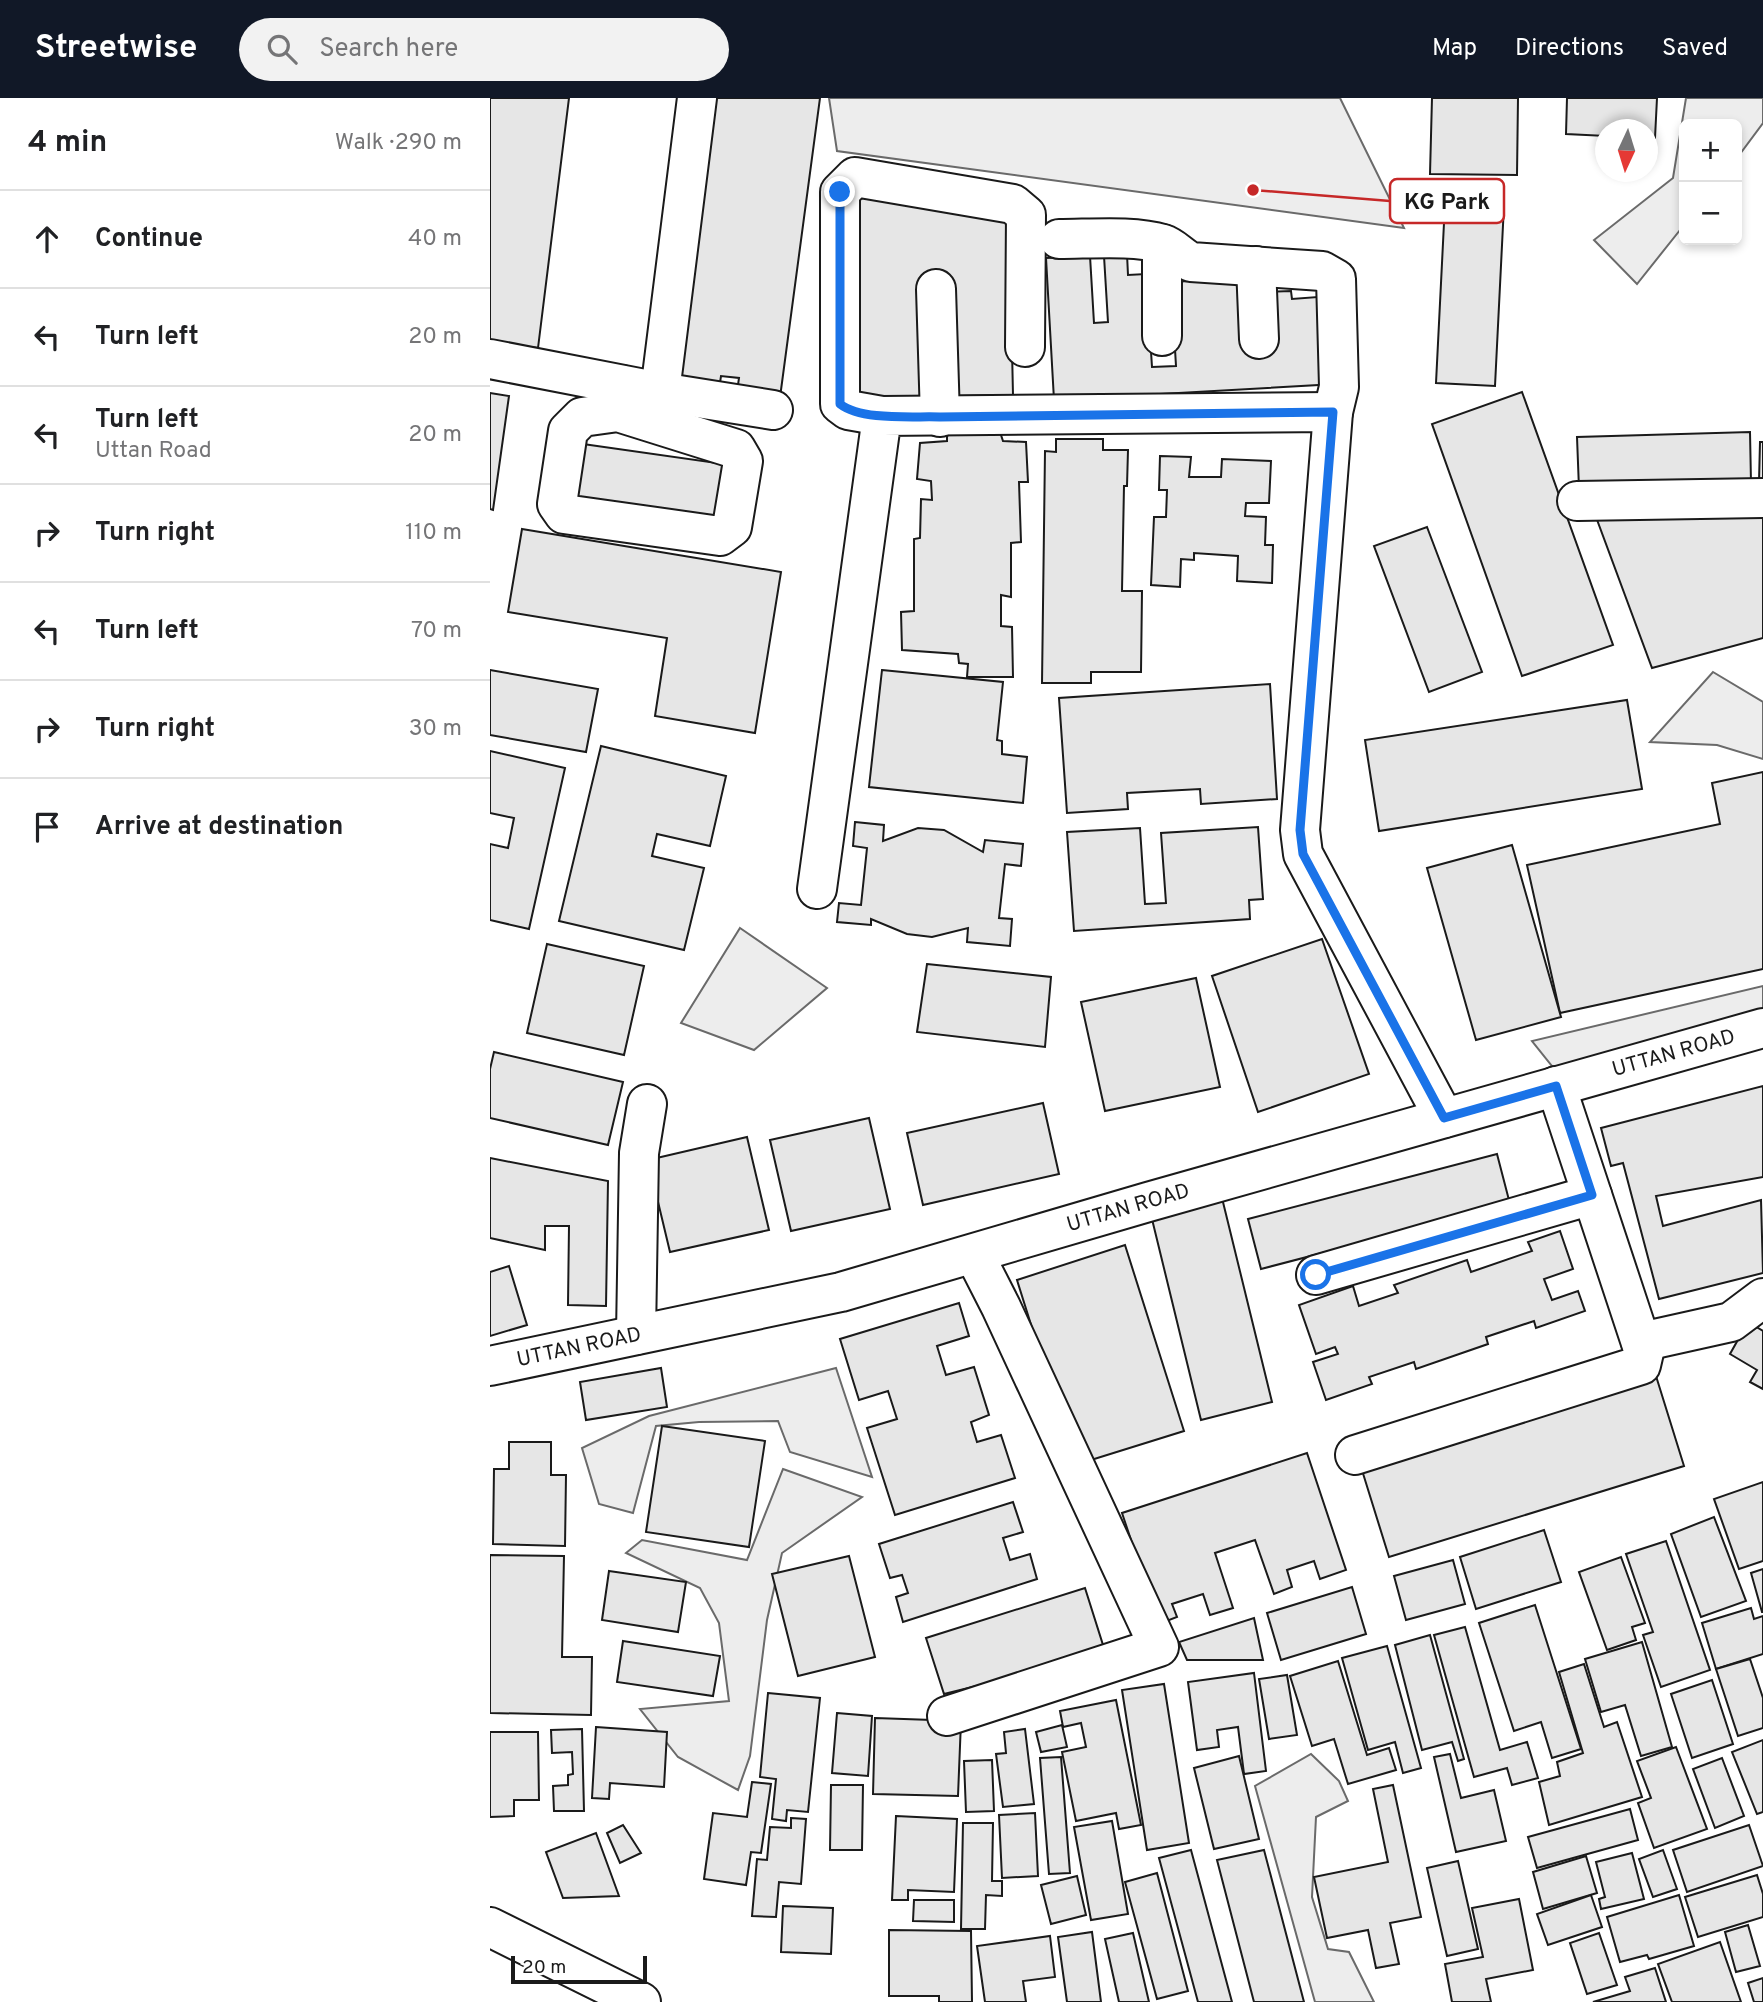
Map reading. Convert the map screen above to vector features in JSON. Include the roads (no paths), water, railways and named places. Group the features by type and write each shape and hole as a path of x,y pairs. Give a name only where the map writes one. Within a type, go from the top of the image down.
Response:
{"street":[{"path":"660,392 697,98"},
{"path":"1025,347 1026,215 1013,204 855,177 840,192 840,404 848,410 882,416 940,417 1333,412"},
{"path":"1059,239 1146,240 1162,244 1191,262 1322,271 1336,279 1339,387 1333,412 1300,830 1303,854 1444,1118"},
{"path":"1162,244 1162,336"},
{"path":"1256,266 1259,339"},
{"path":"936,289 940,417"},
{"path":"490,359 620,398 736,449 743,461 732,527 720,536 564,514 556,504 568,431 582,417 620,398 660,392 773,410"},
{"path":"817,889 882,416"},
{"path":"1577,501 1763,498"},
{"name":"UTTAN ROAD","path":"490,1366 841,1292 1763,1028"},
{"path":"1354,1455 1641,1365 1644,1352 1641,1342 1556,1086"},
{"path":"636,1335 639,1153 647,1104"},
{"path":"1316,1275 1592,1195"},
{"path":"947,1716 1159,1647 974,1254"},
{"path":"1641,1342 1731,1322 1763,1298"},
{"path":"490,1927 641,2002"}],"place":[{"name":"KG Park","path":"1253,190"}]}
